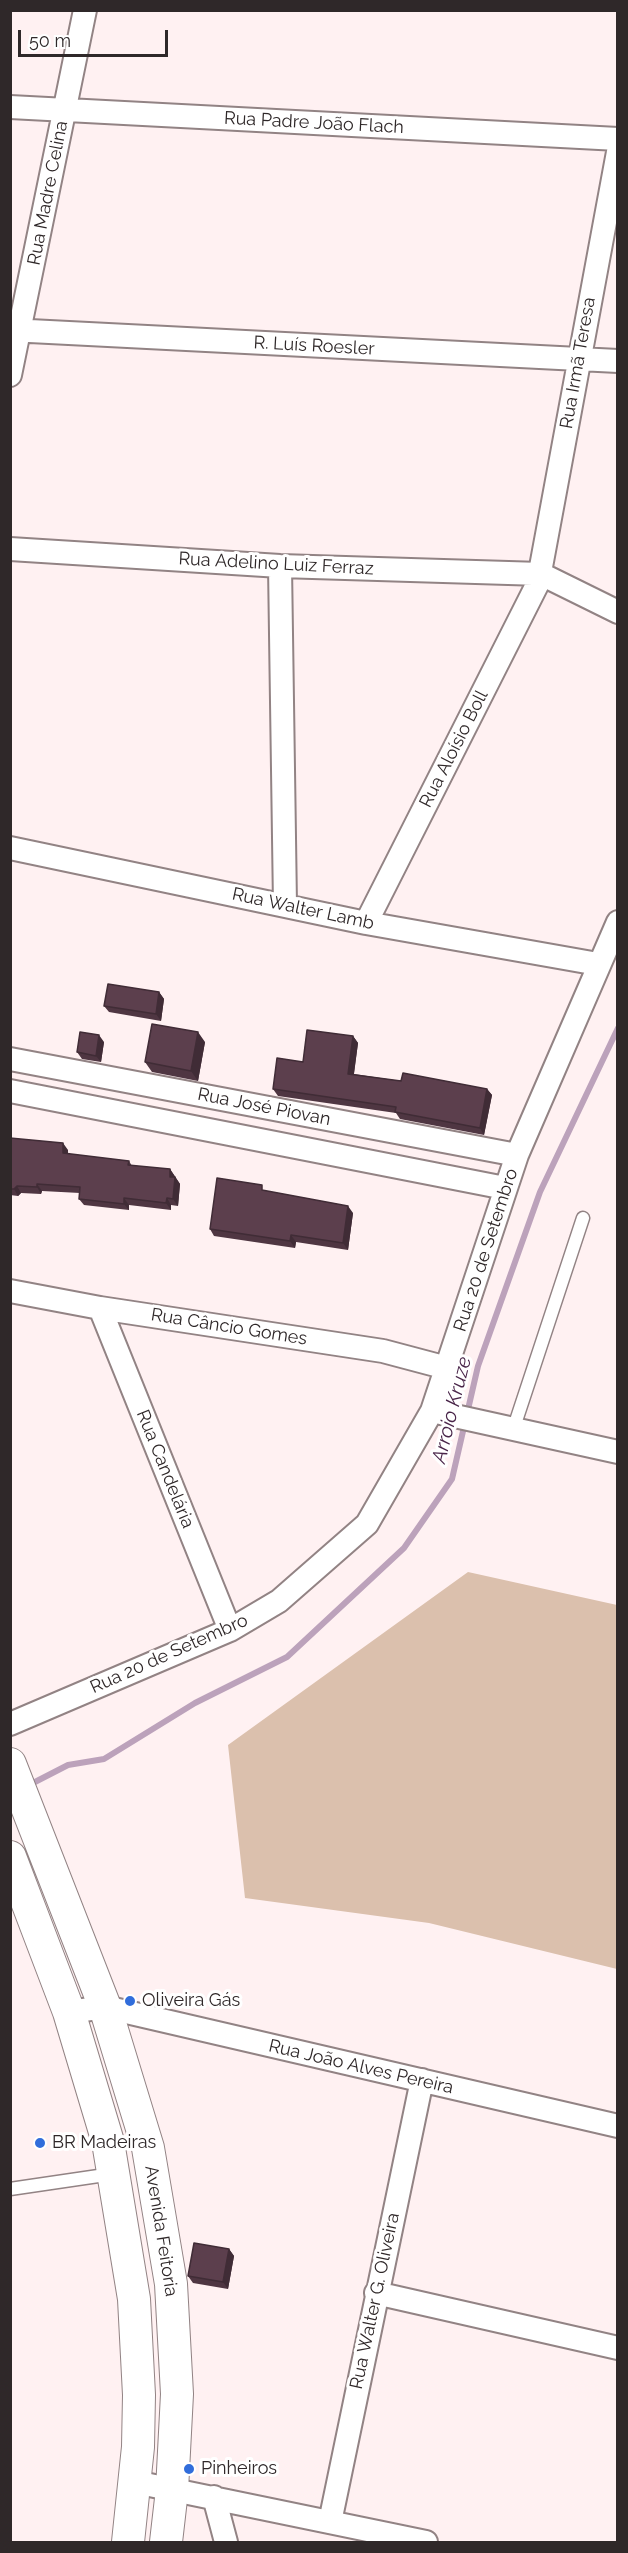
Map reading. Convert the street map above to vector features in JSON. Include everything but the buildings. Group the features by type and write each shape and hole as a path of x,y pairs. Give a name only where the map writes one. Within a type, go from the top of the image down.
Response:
{"main road":[{"name":"Avenida Feitoria","path":"10,1764 105,2007 148,2148 171,2284 177,2394 172,2490 166,2542"},
{"name":"Avenida Feitoria","path":"10,1857 69,2012 108,2142 114,2174 134,2299 140,2395 129,2542"}],"street":[{"name":"Rua Madre Celina","path":"10,375 15,330 86,10"},
{"name":"Rua Padre João Flach","path":"10,107 618,139"},
{"name":"Rua Irmã Teresa","path":"541,574 618,152"},
{"name":"R. Luís Roesler","path":"15,330 618,361"},
{"name":"Rua Adelino Luiz Ferraz","path":"10,549 280,566 541,574"},
{"path":"280,566 285,905"},
{"path":"541,574 618,612"},
{"name":"Rua Aloísio Boll","path":"366,923 541,574"},
{"name":"Rua Walter Lamb","path":"10,848 366,923 598,964"},
{"name":"Rua 20 de Setembro","path":"10,1724 230,1630 279,1601 368,1524 432,1411 517,1155 618,922"},
{"name":"Rua José Piovan","path":"10,1059 517,1155"},
{"name":"Rua José Piovan","path":"10,1091 505,1188"},
{"name":"Rua Câncio Gomes","path":"10,1290 100,1308 383,1351 447,1368"},
{"name":"Rua Candelária","path":"100,1308 230,1630"},
{"path":"432,1411 469,1421 618,1452"},
{"path":"69,2012 105,2007"},
{"name":"Rua João Alves Pereira","path":"105,2007 618,2126"},
{"name":"Rua Walter G. Oliveira","path":"330,2522 376,2293 423,2080"},
{"path":"376,2293 618,2348"},
{"path":"135,2482 426,2542"},
{"path":"214,2497 226,2542"}],"lane":[{"path":"513,1430 583,1218"},
{"path":"10,2189 114,2174"}],"shaded area":[{"path":"468,1572 617,1605 617,1969 429,1923 245,1898 228,1745"}],"waterway":[{"name":"Arroio Kruze","path":"33,1783 68,1765 104,1759 195,1703 287,1657 404,1548 452,1479 478,1366 540,1192 618,1028"}],"place":[{"name":"Oliveira Gás","path":"130,2001"},
{"name":"BR Madeiras","path":"40,2143"},
{"name":"Pinheiros","path":"189,2469"}]}
